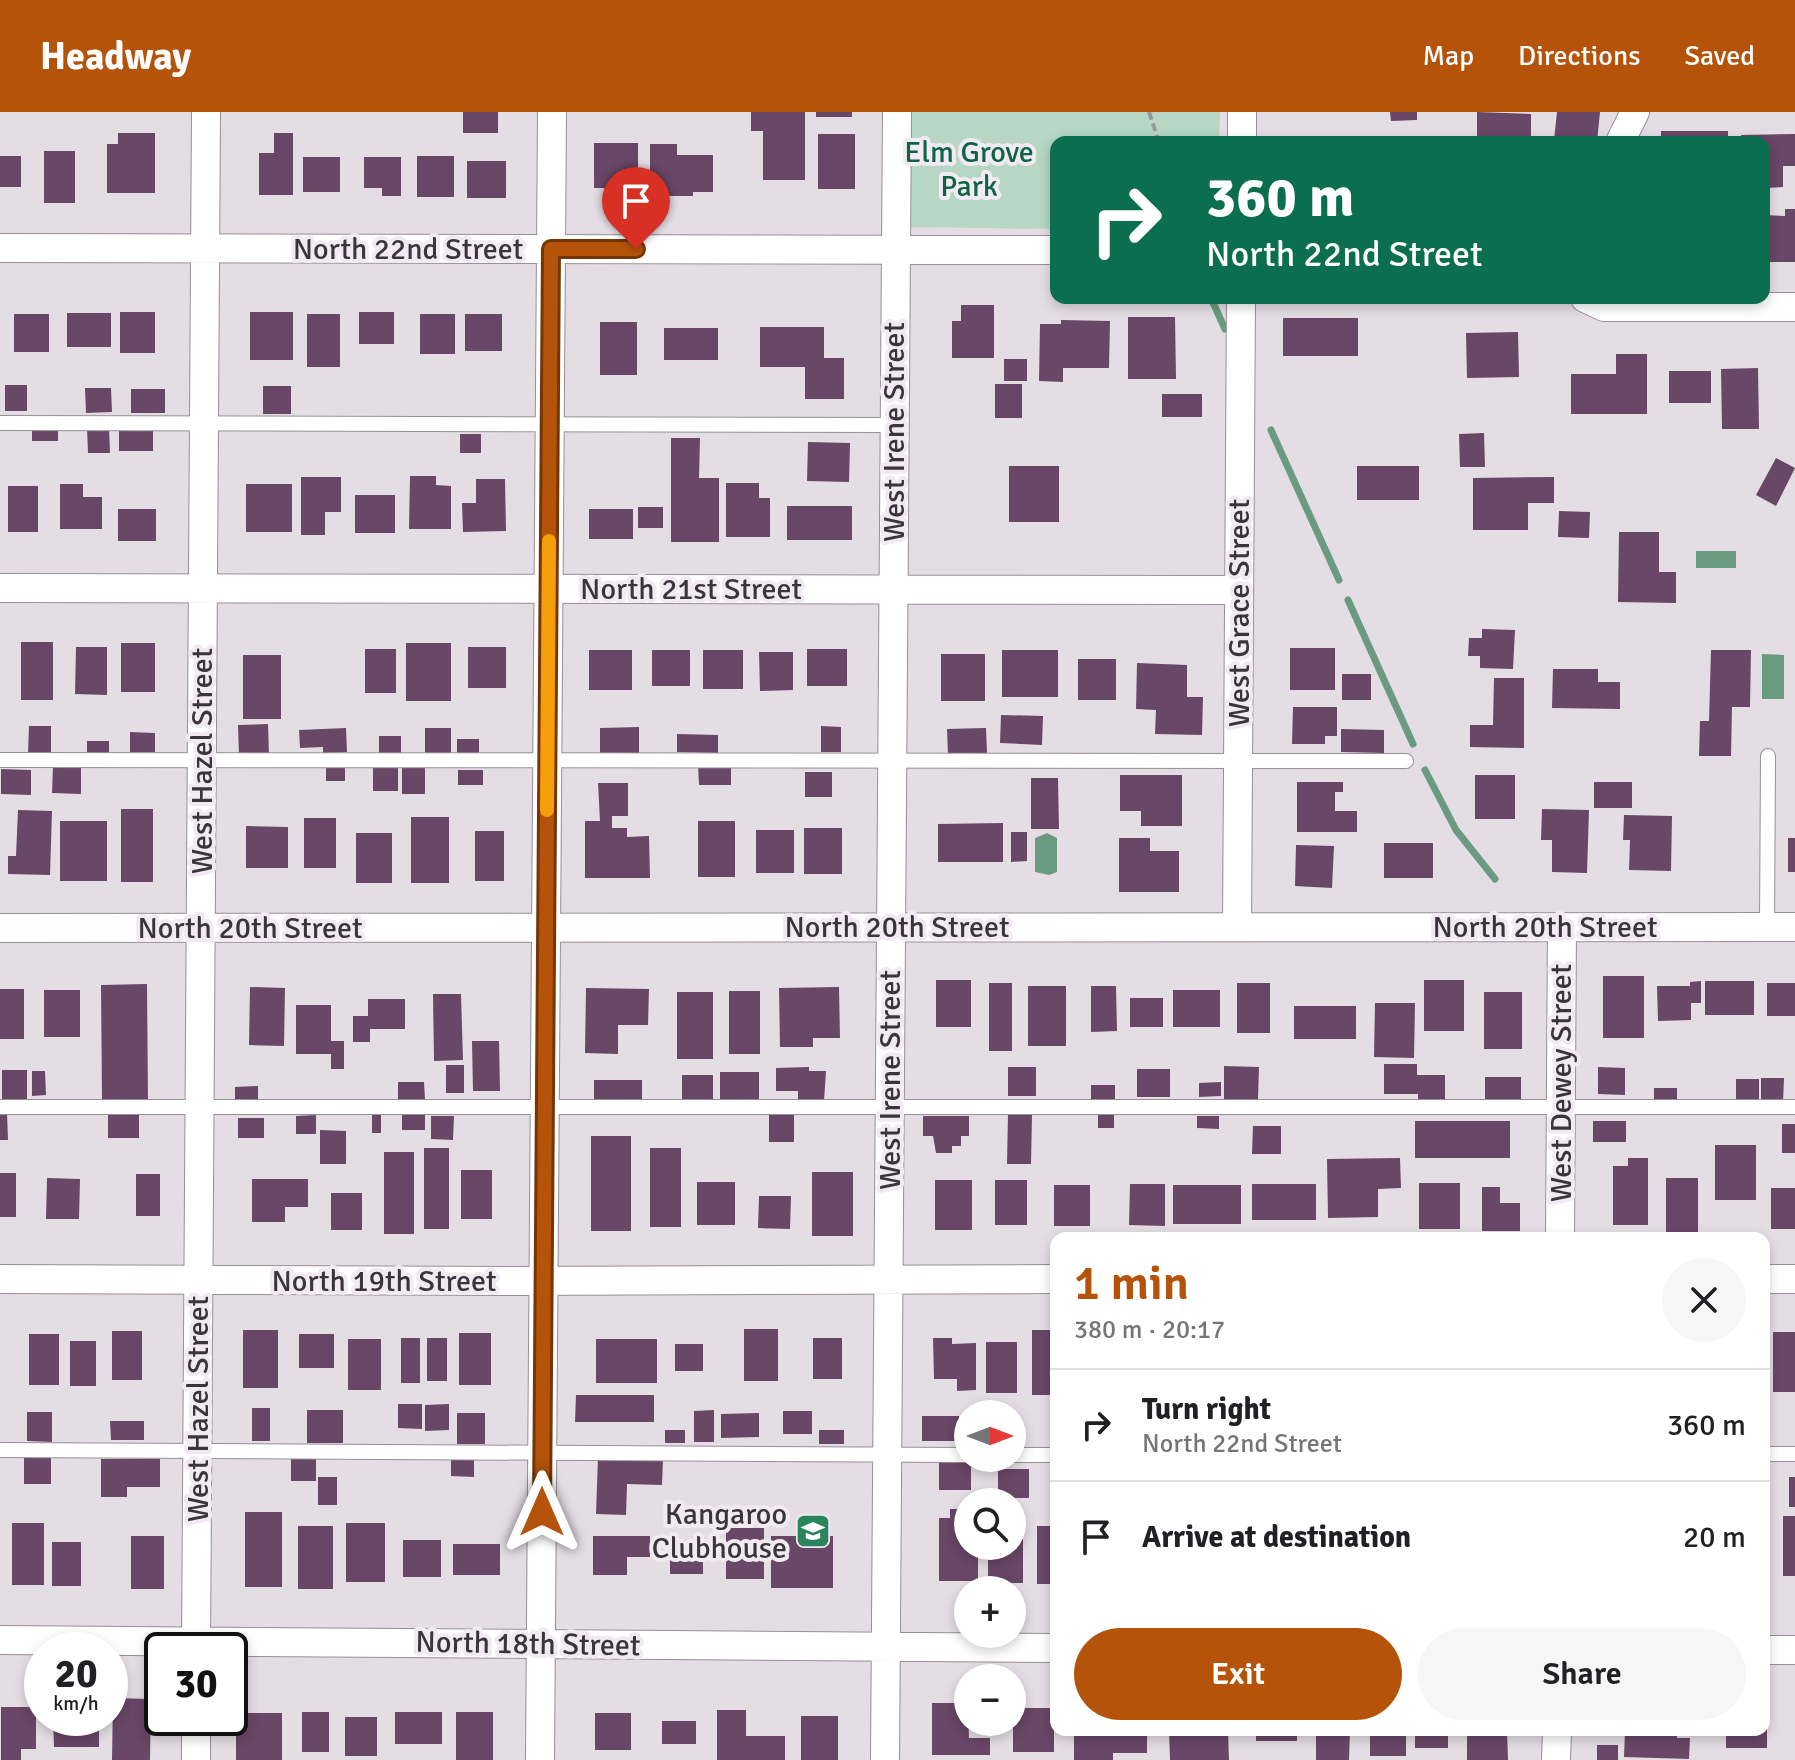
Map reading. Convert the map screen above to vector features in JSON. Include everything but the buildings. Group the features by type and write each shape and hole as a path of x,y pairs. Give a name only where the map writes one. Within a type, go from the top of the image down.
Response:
{"street":[{"name":"West Hazel Street","path":"196,1632 206,112"},
{"path":"540,1760 552,112"},
{"name":"West Irene Street","path":"885,1760 897,112"},
{"path":"1242,112 1242,136"},
{"path":"1623,136 1635,112"},
{"name":"North 22nd Street","path":"0,248 1050,250"},
{"name":"West Grace Street","path":"1237,927 1241,304"},
{"path":"1598,304 1604,307 1795,307"},
{"name":"North 21st Street","path":"0,588 1239,590"},
{"name":"West Dewey Street","path":"1560,1232 1562,927"},
{"name":"North 20th Street","path":"0,928 1781,927"},
{"name":"North 19th Street","path":"0,1279 1050,1279"},
{"path":"1770,1279 1795,1279"},
{"name":"North 18th Street","path":"0,1640 144,1644"},
{"name":"North 18th Street","path":"248,1645 1050,1648"},
{"path":"1770,1650 1795,1650"},
{"path":"196,1736 196,1760"},
{"path":"1556,1760 1557,1736"}],"lane":[{"path":"0,423 894,425"},
{"path":"1768,756 1781,927"},
{"path":"0,760 1406,761"},
{"path":"0,1107 1795,1107"},
{"path":"0,1450 954,1455"},
{"path":"1770,1454 1795,1454"},
{"path":"1026,1455 1050,1455"}],"path":[{"path":"1149,112 1157,136"}],"green space":[{"name":"Elm Grove Park","path":"908,112 1220,112 1219,136 1050,136 1050,229 906,227"}],"shaded area":[{"path":"1696,551 1736,551 1736,568 1696,568"},
{"path":"1762,654 1784,655 1784,699 1762,699"},
{"path":"1047,833 1057,838 1057,872 1049,875 1035,872 1035,838"}],"waterway":[{"path":"1214,304 1225,329"},
{"path":"1271,430 1339,580"},
{"path":"1348,600 1413,744"},
{"path":"1425,770 1456,830 1495,879"}],"slow traffic":[{"path":"547,810 549,541"}],"place":[{"name":"Kangaroo Clubhouse","path":"813,1531"}],"route":[{"path":"542,1512 551,249 636,249"}]}
